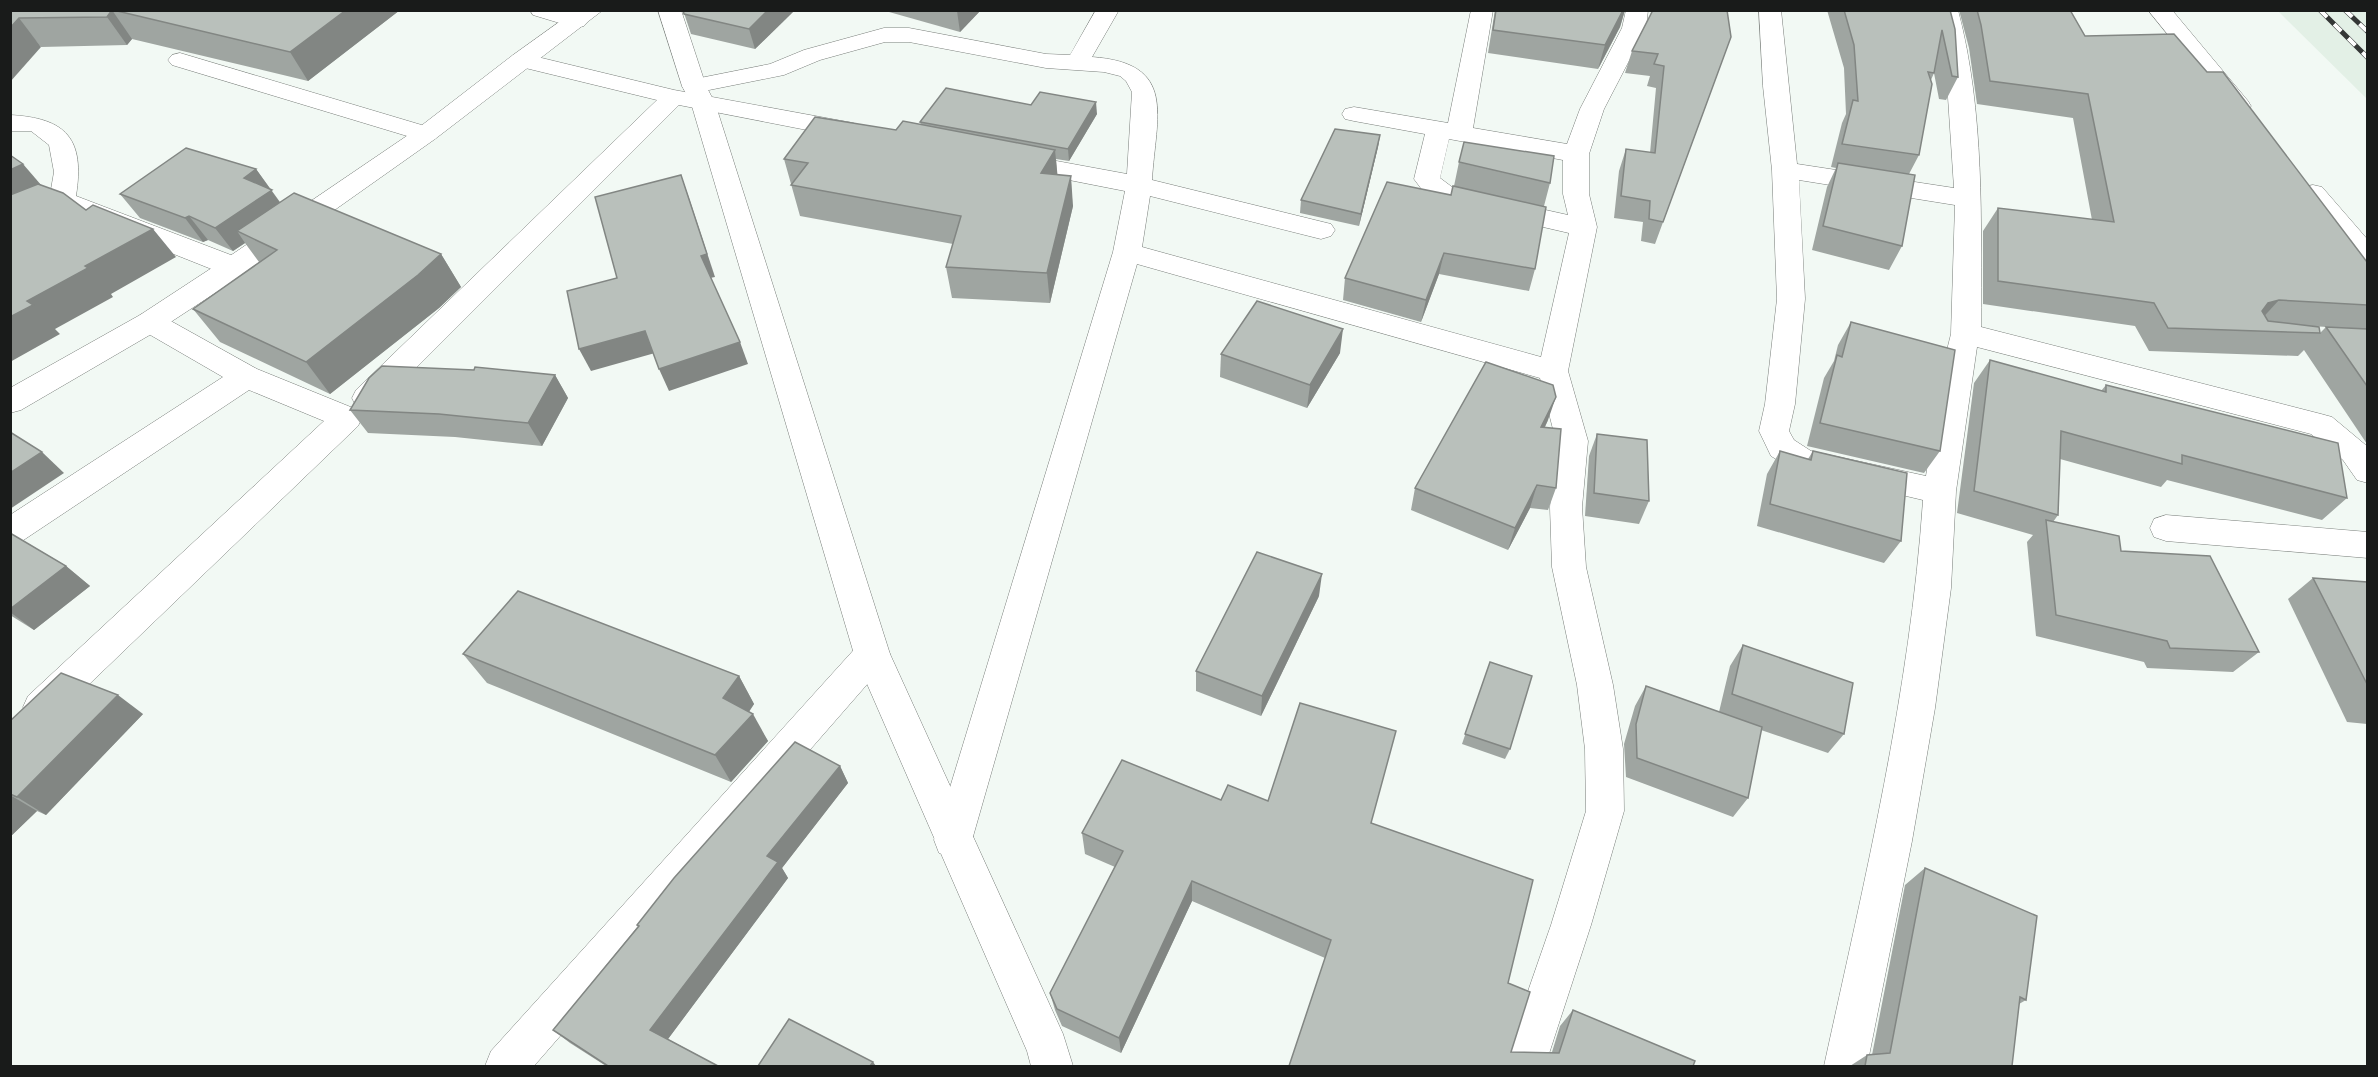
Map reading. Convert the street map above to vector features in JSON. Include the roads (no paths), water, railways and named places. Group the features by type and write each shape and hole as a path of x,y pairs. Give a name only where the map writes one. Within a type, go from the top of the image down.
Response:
{"street":[{"path":"541,10 584,16"},
{"path":"669,10 690,95 872,654 1048,1049 1052,1066"},
{"path":"1077,63 1108,10"},
{"path":"1482,10 1449,131 1427,179 1434,189 1448,196 1584,227"},
{"path":"1524,1066 1571,925 1605,811 1604,749 1595,685 1569,567 1566,507 1572,441 1553,370 1584,227 1576,194 1576,154 1592,109 1634,28 1637,10"},
{"path":"1770,10 1775,86 1785,170 1791,299 1780,404 1774,431 1782,448 1803,461 1940,491"},
{"path":"1846,1066 1893,841 1917,708 1934,588 1940,491 1958,366 1966,334 1968,199 1957,52 1946,10"},
{"path":"2159,10 2252,121"},
{"path":"10,402 150,322 234,267 426,134 521,60 584,16"},
{"path":"25,723 690,95 776,70 812,55 884,35 909,35 1046,61 1120,68 1128,71 1139,82 1144,92 1139,185 1127,252 954,840"},
{"path":"180,60 426,134"},
{"path":"521,60 880,136"},
{"path":"1354,114 1576,154"},
{"path":"10,123 37,124 61,142 68,172 62,200"},
{"path":"986,156 1139,185 1321,230"},
{"path":"1785,170 1968,199"},
{"path":"2298,176 2367,259"},
{"path":"10,225 62,200 234,267"},
{"path":"1127,252 1553,370"},
{"path":"150,322 246,377 347,418"},
{"path":"1966,334 2321,425 2354,452 2367,471"},
{"path":"10,532 246,377"},
{"path":"2166,528 2367,545"},
{"path":"506,1066 872,654"}],"railway":[{"path":"2320,10 2368,58"},
{"path":"2345,10 2368,32"}]}
